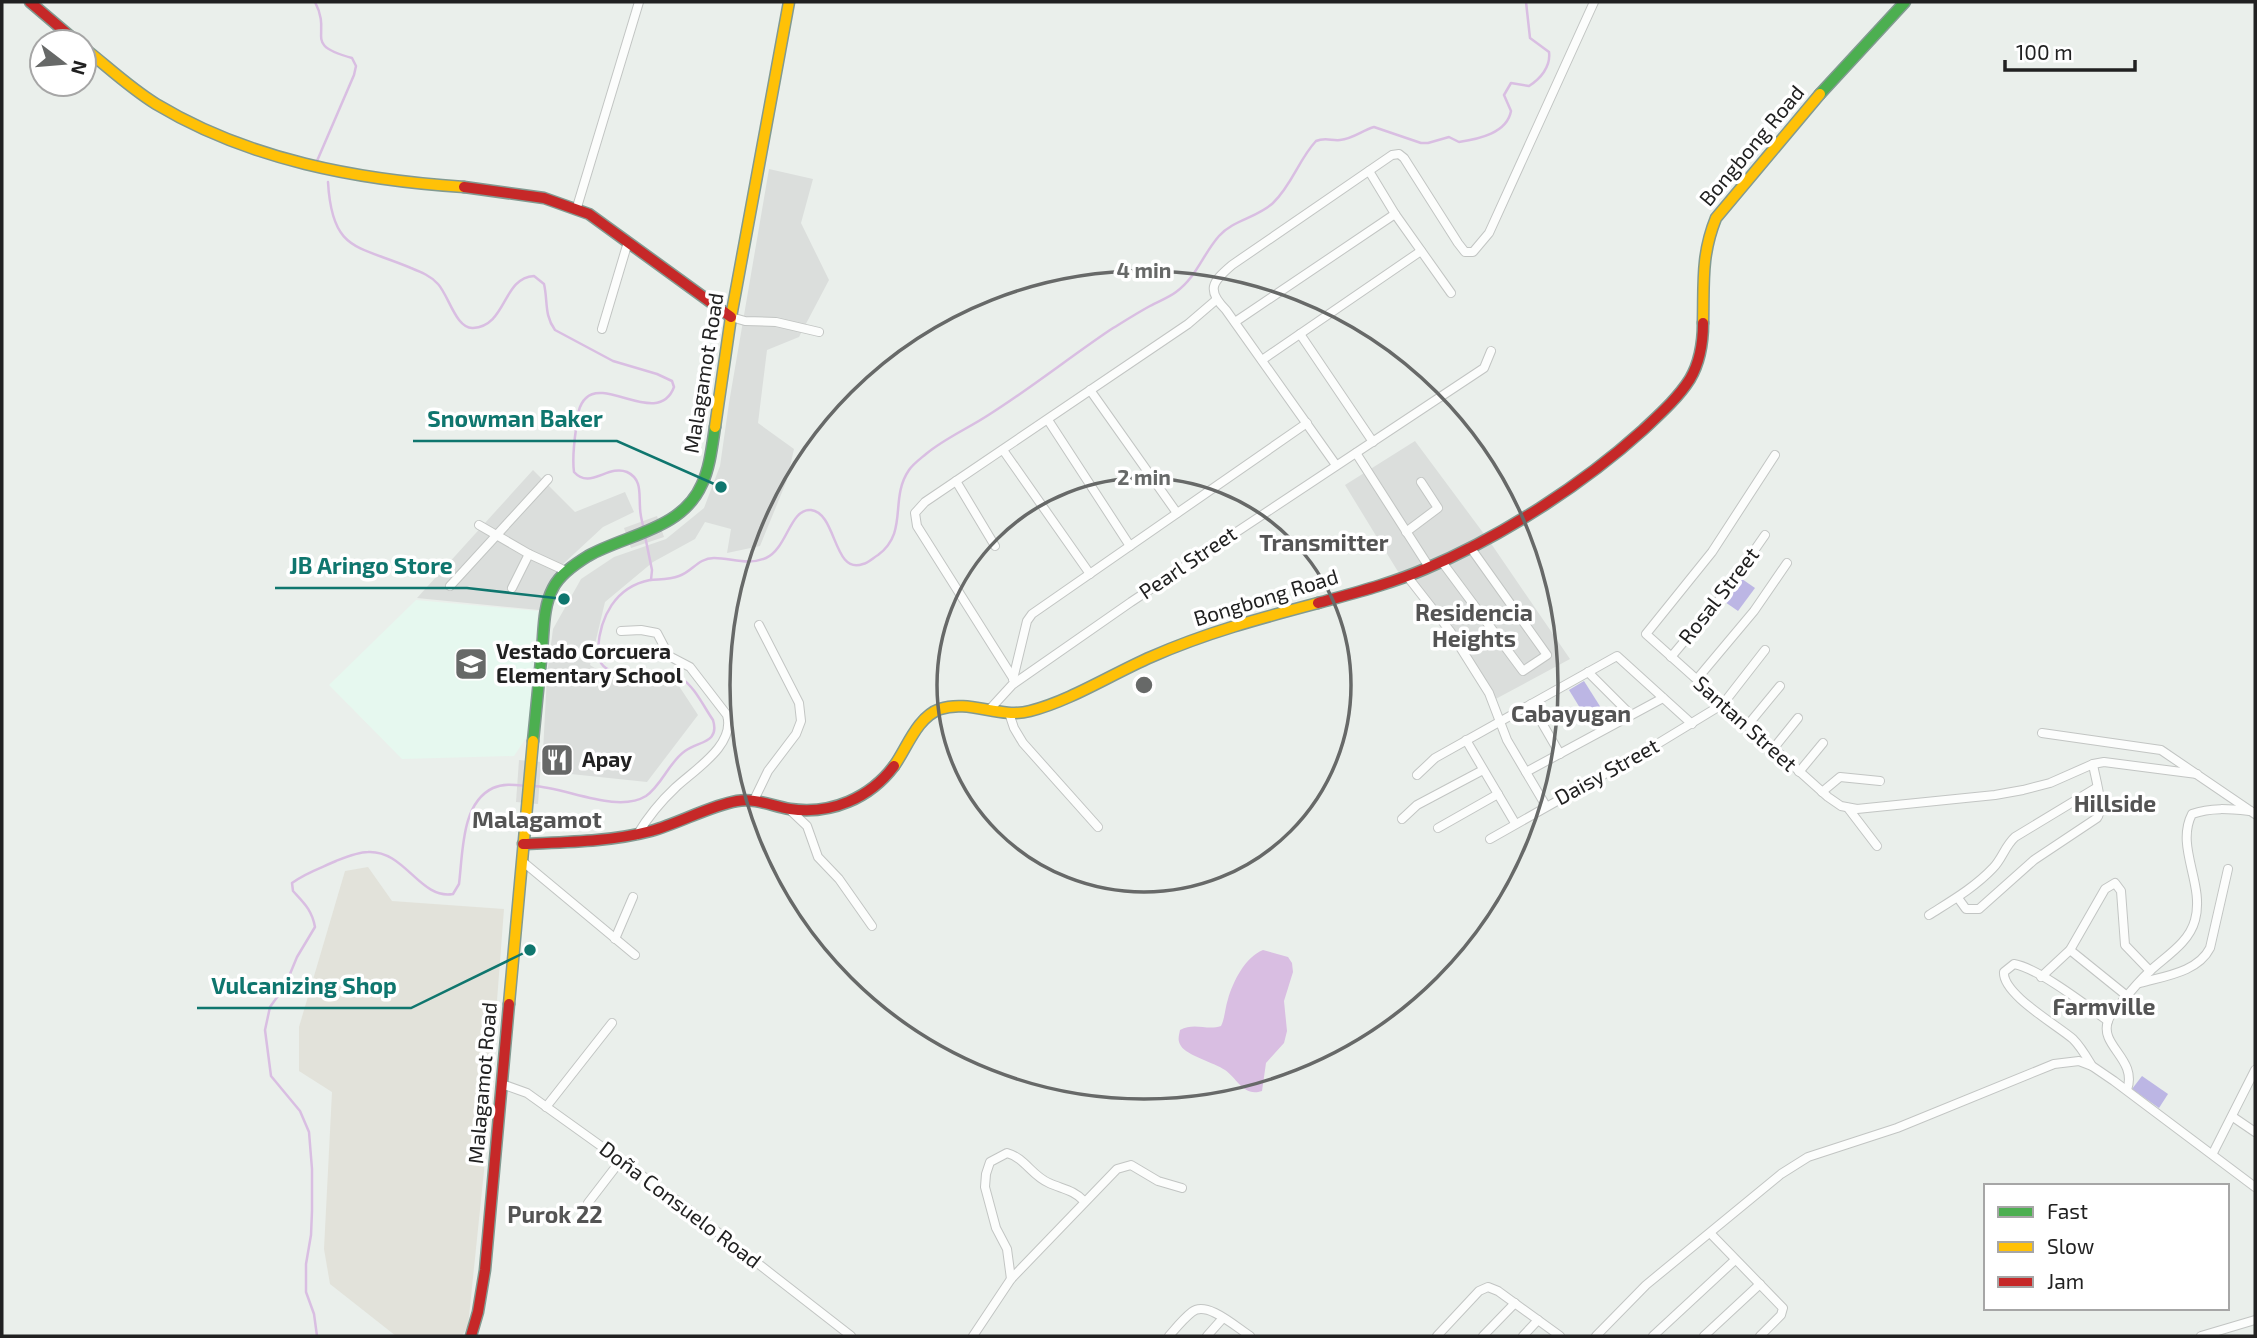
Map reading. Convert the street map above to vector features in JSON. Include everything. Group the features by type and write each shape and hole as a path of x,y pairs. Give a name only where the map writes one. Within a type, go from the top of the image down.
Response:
{"street":[{"path":"30,2 61,28"},
{"path":"577,207 639,2"},
{"name":"Malagamot Road","path":"471,1336 485,1270 545,614 554,588 566,571 596,551 661,527 678,516 695,499 708,470 732,317 789,2"},
{"path":"1336,464 1235,322 1216,300 1214,285 1222,274 1392,155 1399,154 1458,243 1465,252 1473,252 1489,233 1594,2"},
{"name":"Bongbong Road","path":"523,844 637,835 742,800 789,808 829,807 858,798 870,792 891,772 919,725 934,710 960,707 1009,713 1031,711 1145,659 1234,625 1429,568 1538,508 1583,479 1675,399 1688,381 1701,352 1705,323 1701,263 1704,245 1716,218 1840,71 1905,2"},
{"path":"98,59 137,91 170,112 221,135 285,158 386,181 536,197 577,207 732,317 745,321 775,322 819,332"},
{"path":"1369,171 1395,214 1451,293"},
{"path":"1235,322 1395,214"},
{"path":"601,329 628,242"},
{"path":"1262,360 1421,251"},
{"path":"1013,681 914,517 920,506 1188,324 1216,300"},
{"path":"1300,334 1373,442"},
{"name":"Pearl Street","path":"990,709 1013,681 1484,368 1491,351"},
{"path":"1090,390 1177,513"},
{"path":"1048,420 1130,546"},
{"path":"1013,681 1024,632 1032,614 1307,423"},
{"path":"1003,450 1090,574"},
{"path":"1356,453 1429,568"},
{"name":"Santan Street","path":"1774,455 1712,552 1646,634 1822,792 1848,808"},
{"path":"450,586 548,479"},
{"path":"956,481 995,546"},
{"path":"1406,531 1438,508 1421,482"},
{"path":"479,525 529,554 566,571"},
{"name":"Rosal Street","path":"1671,656 1724,594 1765,534"},
{"path":"1442,562 1523,671 1547,655 1470,547"},
{"path":"512,588 529,554"},
{"path":"1697,679 1740,628 1787,563"},
{"path":"1407,576 1462,649 1489,693 1507,740 1546,806"},
{"path":"754,800 768,771 796,734 801,721 799,703 759,625"},
{"path":"621,631 649,631 660,635 669,656 690,667 729,721 723,741 715,752 658,805 637,835"},
{"path":"1723,704 1765,650"},
{"path":"1417,775 1435,758 1465,740 1617,656 1692,723"},
{"path":"1588,671 1631,715"},
{"path":"1747,726 1780,686"},
{"path":"1526,772 1663,698"},
{"path":"1531,704 1560,754"},
{"name":"Daisy Street","path":"1490,839 1723,704"},
{"path":"1009,713 1014,729 1023,743 1098,827"},
{"path":"1773,749 1798,718"},
{"path":"2042,733 2161,750 2253,812"},
{"path":"1465,740 1515,823"},
{"path":"1799,772 1823,743"},
{"path":"1848,808 1995,795 2050,783 2093,764 2115,762 2197,774"},
{"path":"1958,898 1966,909 1979,909 2034,860 2097,818 2101,806 2093,764"},
{"path":"1402,820 1417,805 1483,770"},
{"path":"1822,792 1840,777 1880,781"},
{"path":"1929,915 1958,898 1996,865 2015,836 2096,788"},
{"path":"1438,828 1498,794"},
{"path":"789,808 807,826 818,857 839,879 872,926"},
{"path":"1848,808 1877,846"},
{"path":"2127,1090 2130,1070 2109,1038 2108,1021 2150,971 2187,937 2195,921 2197,890 2186,838 2186,825 2192,814 2204,810 2223,808 2253,812"},
{"path":"522,861 635,955"},
{"path":"2138,984 2192,967 2206,956 2228,869"},
{"path":"2040,977 2070,950 2105,889 2115,883 2121,891 2125,945 2150,971"},
{"path":"615,939 633,897"},
{"path":"2070,950 2127,996"},
{"path":"2092,1066 2073,1039 2021,999 2003,976 2004,972 2014,964 2059,987 2108,1021"},
{"path":"546,1107 612,1023"},
{"path":"1596,1336 1646,1285 1781,1174 1808,1157 1897,1128 2054,1064 2079,1061 2092,1066 2213,1153 2255,1187"},
{"path":"2213,1153 2253,1082 2255,1070"},
{"name":"Doña Consuelo Road","path":"502,1084 522,1090 621,1160 851,1336"},
{"path":"2233,1117 2255,1132"},
{"path":"1011,1279 1007,1249 996,1228 985,1187 990,1162 1007,1153 1018,1156 1047,1183 1074,1192 1084,1201"},
{"path":"587,1203 621,1160"},
{"path":"974,1336 1011,1279 1118,1169 1130,1165 1158,1181 1182,1188"},
{"path":"1711,1234 1782,1306 1784,1310 1764,1335"},
{"path":"1653,1336 1735,1260"},
{"path":"1704,1336 1760,1284"},
{"path":"1437,1336 1484,1288 1493,1288 1560,1336"},
{"path":"1483,1336 1515,1303"},
{"path":"1169,1336 1197,1309 1208,1310 1250,1336"},
{"path":"1207,1336 1223,1318"},
{"path":"1523,1336 1538,1320"},
{"path":"2201,1336 2227,1333 2255,1320"}],"shaded area":[{"path":"769,169 813,179 801,223 829,280 799,337 767,350 758,423 794,449 787,480 760,546 727,553 731,529 705,522 695,539 653,562 605,602 590,665 609,677 675,680 698,715 647,782 542,771 547,675 553,629 581,579 614,557 666,539 704,508 720,466"},
{"path":"1415,441 1490,542 1570,659 1490,702 1448,633 1397,570 1345,485"},
{"path":"533,470 575,512 625,492 634,512 603,527 562,565 548,585 539,610 417,598"},
{"path":"1742,579 1755,588 1738,611 1725,602"},
{"name":"Vestado Corcuera Elementary School","path":"416,600 538,611 528,735 514,756 402,759 329,685"},
{"path":"1584,681 1603,711 1588,721 1569,690"},
{"path":"368,867 392,901 504,909 484,1171 468,1326 462,1336 396,1336 330,1284 324,1249 332,1092 299,1071 299,1027 345,871"},
{"path":"1263,950 1288,957 1293,972 1284,1001 1287,1031 1284,1043 1266,1063 1262,1091 1250,1092 1225,1070 1184,1049 1179,1038 1180,1030 1185,1028 1221,1026 1237,978 1245,964"},
{"path":"2142,1076 2168,1094 2159,1108 2132,1089"}],"pier":[{"path":"657,516 664,537 631,548 624,528"},
{"path":"519,760 541,762 538,804 516,802"}],"waterway":[{"path":"315,2 320,14 323,43 327,48 352,58 356,66 317,161"},
{"path":"533,786 606,801 634,801 652,791 679,756 714,733 713,720 694,691 681,678 670,674 617,672 607,669 600,661 599,637 606,615 627,589 650,580 679,576 708,559 746,562 766,558 779,546 798,515 811,510 826,521 846,561 853,565 869,562 887,546 893,536 903,481 915,464 933,448 1005,404 1110,330 1176,292 1189,280 1219,236 1238,222 1267,208 1280,196 1316,141 1345,139 1374,127 1421,143 1449,137 1459,142 1491,134 1504,125 1511,111 1504,95 1511,83 1529,86 1541,76 1548,63 1549,52 1530,38 1526,2"},
{"path":"328,182 330,205 342,234 362,249 432,279 442,289 457,318 467,327 484,325 492,319 516,285 534,276 544,284 548,313 555,330 613,361 672,381 674,387 667,398 657,403 595,393 583,401 577,417 573,450 574,472 586,478 620,470 632,475 639,487 644,529"},
{"path":"645,536 652,570 651,580"},
{"path":"317,1336 314,1314 306,1292 312,1211 309,1132 300,1111 271,1076 265,1030 270,1007 285,986 297,957 315,927 310,911 293,891 292,883 336,861 368,852 381,853 392,859 431,890 441,894 453,894 459,884 463,844 469,817 475,805 483,795 497,786 527,786"}],"traffic: fast":[{"path":"1820,94 1905,2"},
{"path":"533,741 544,619 553,588 564,574 588,556 652,529 681,512 693,499 705,477 715,427"}],"traffic: slow":[{"path":"715,427 731,317 789,2"},
{"path":"98,59 156,104 228,140 305,164 344,172 464,187"},
{"path":"1703,323 1706,257 1716,218 1820,94"},
{"path":"894,766 919,726 940,709 962,706 1019,713 1045,707 1151,657 1192,641 1254,620 1318,603"},
{"path":"509,1004 533,741"}],"traffic: jam":[{"path":"30,2 61,28"},
{"path":"464,187 544,198 589,214 731,317"},
{"path":"1318,603 1399,579 1454,556 1483,542 1567,490 1643,430 1685,386 1699,359 1703,323"},
{"path":"523,844 587,841 635,835 744,800 805,810 835,806 848,802 873,787 894,766"},
{"path":"471,1336 485,1270 509,1004"}],"place":[{"name":"Snowman Baker","path":"721,487"},
{"name":"JB Aringo Store","path":"564,599"},
{"name":"Vestado Corcuera Elementary School","path":"471,664"},
{"name":"Apay","path":"557,760"},
{"name":"Vulcanizing Shop","path":"530,950"}],"district":[{"name":"Transmitter","path":"1324,543"},
{"name":"Residencia Heights","path":"1474,626"},
{"name":"Cabayugan","path":"1571,714"},
{"name":"Hillside","path":"2115,804"},
{"name":"Malagamot","path":"537,820"},
{"name":"Farmville","path":"2104,1007"},
{"name":"Purok 22","path":"555,1215"}]}
